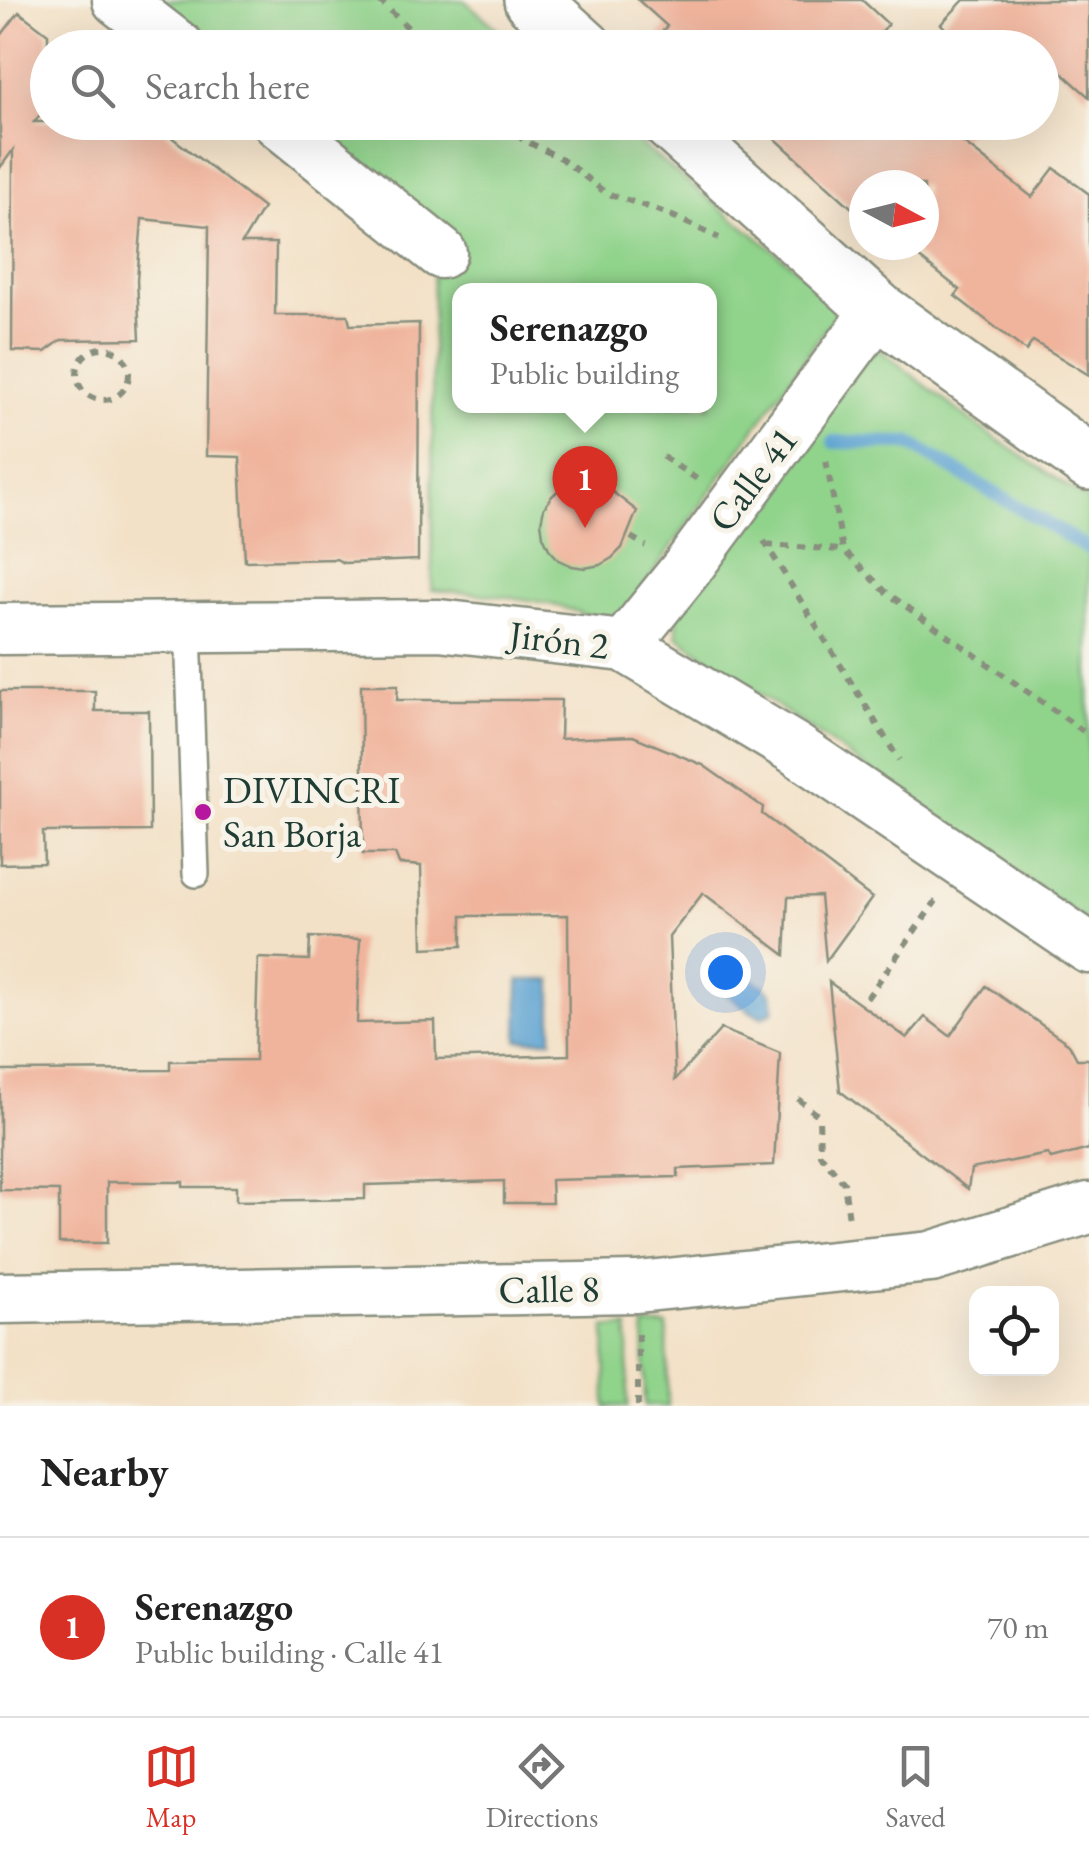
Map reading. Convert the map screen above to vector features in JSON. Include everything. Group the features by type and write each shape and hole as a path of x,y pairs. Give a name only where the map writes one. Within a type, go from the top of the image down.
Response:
{"street":[{"path":"118,0 157,30"},
{"path":"532,0 565,30"},
{"path":"300,140 441,253"},
{"path":"689,140 878,310 1089,462"},
{"name":"Calle 41","path":"624,646 687,568 878,310"},
{"name":"Jirón 2","path":"0,629 439,625 624,646 794,748 1089,948"},
{"name":"Calle 8","path":"0,1298 637,1287 931,1257 1089,1208"}],"lane":[{"path":"188,627 196,874"}],"path":[{"path":"380,0 411,30"},
{"path":"522,140 562,159 606,193 666,213 721,239"},
{"path":"106,347 115,350 127,363 128,379 121,393 107,400 92,398 80,388 76,373 81,359 92,350 106,347"},
{"path":"795,422 824,450 843,550 888,593 1089,735"},
{"path":"663,457 708,486"},
{"path":"843,550 766,545 900,762"},
{"path":"867,998 939,896"},
{"path":"798,1099 819,1116 820,1154 844,1183 852,1236"},
{"path":"637,1287 638,1406"}],"green space":[{"path":"151,0 464,0 498,30 190,30"},
{"path":"328,140 634,140 834,298 835,315 622,617 609,626 545,603 432,590 433,223"},
{"path":"875,346 976,425 1089,501 1089,923 677,636 677,614"},
{"path":"644,1326 667,1326 668,1406 645,1406"},
{"path":"605,1327 628,1327 628,1406 606,1406"}],"water":[{"path":"715,957 727,957 770,991 773,1011 762,1017 749,1011 707,979 705,966"},
{"path":"519,980 552,980 552,1040 518,1040"}],"building":[{"path":"638,0 862,0 888,24 883,30 663,30 667,26"},
{"path":"964,0 1089,0 1089,97 1059,70 1059,30 947,30 941,24"},
{"path":"19,12 43,30 30,30 30,140 175,140 263,208 242,243 276,243 275,315 348,315 350,325 419,323 418,560 245,561 240,457 206,456 209,226 142,219 137,280 140,339 61,340 45,352 12,351 13,150 0,168 0,37"},
{"path":"777,140 960,140 1032,197 1054,168 1089,194 1089,375 1033,341 1026,351 955,296 960,290 922,260 939,260 939,170 849,170 849,205"},
{"path":"577,481 605,486 637,511 622,548 600,565 585,568 559,560 549,549 541,522 552,496"},
{"path":"361,685 398,685 397,700 561,700 560,739 633,736 703,765 763,807 762,814 872,898 826,961 820,896 788,897 785,955 703,893 669,937 675,1080 721,1029 780,1053 774,1165 678,1169 678,1177 551,1180 552,1203 504,1203 504,1181 365,1185 365,1199 236,1201 236,1187 107,1182 107,1243 59,1243 59,1191 0,1190 0,1071 170,1070 170,1061 255,1060 258,958 309,960 310,937 360,939 357,1023 435,1021 436,1059 569,1055 568,915 462,916 462,946 423,948 421,866 399,864 395,854 363,854"},
{"path":"0,691 95,691 95,711 149,711 150,831 43,832 44,863 0,864"},
{"path":"829,982 907,1038 925,1017 950,1036 986,986 1069,1044 1077,1059 1089,1059 1089,1149 1051,1159 1048,1154 971,1169 968,1189 840,1091"}],"waterway":[{"path":"834,442 909,443 1089,549"}],"place":[{"name":"Serenazgo","path":"585,528"},
{"name":"DIVINCRI San Borja","path":"203,812"}]}
